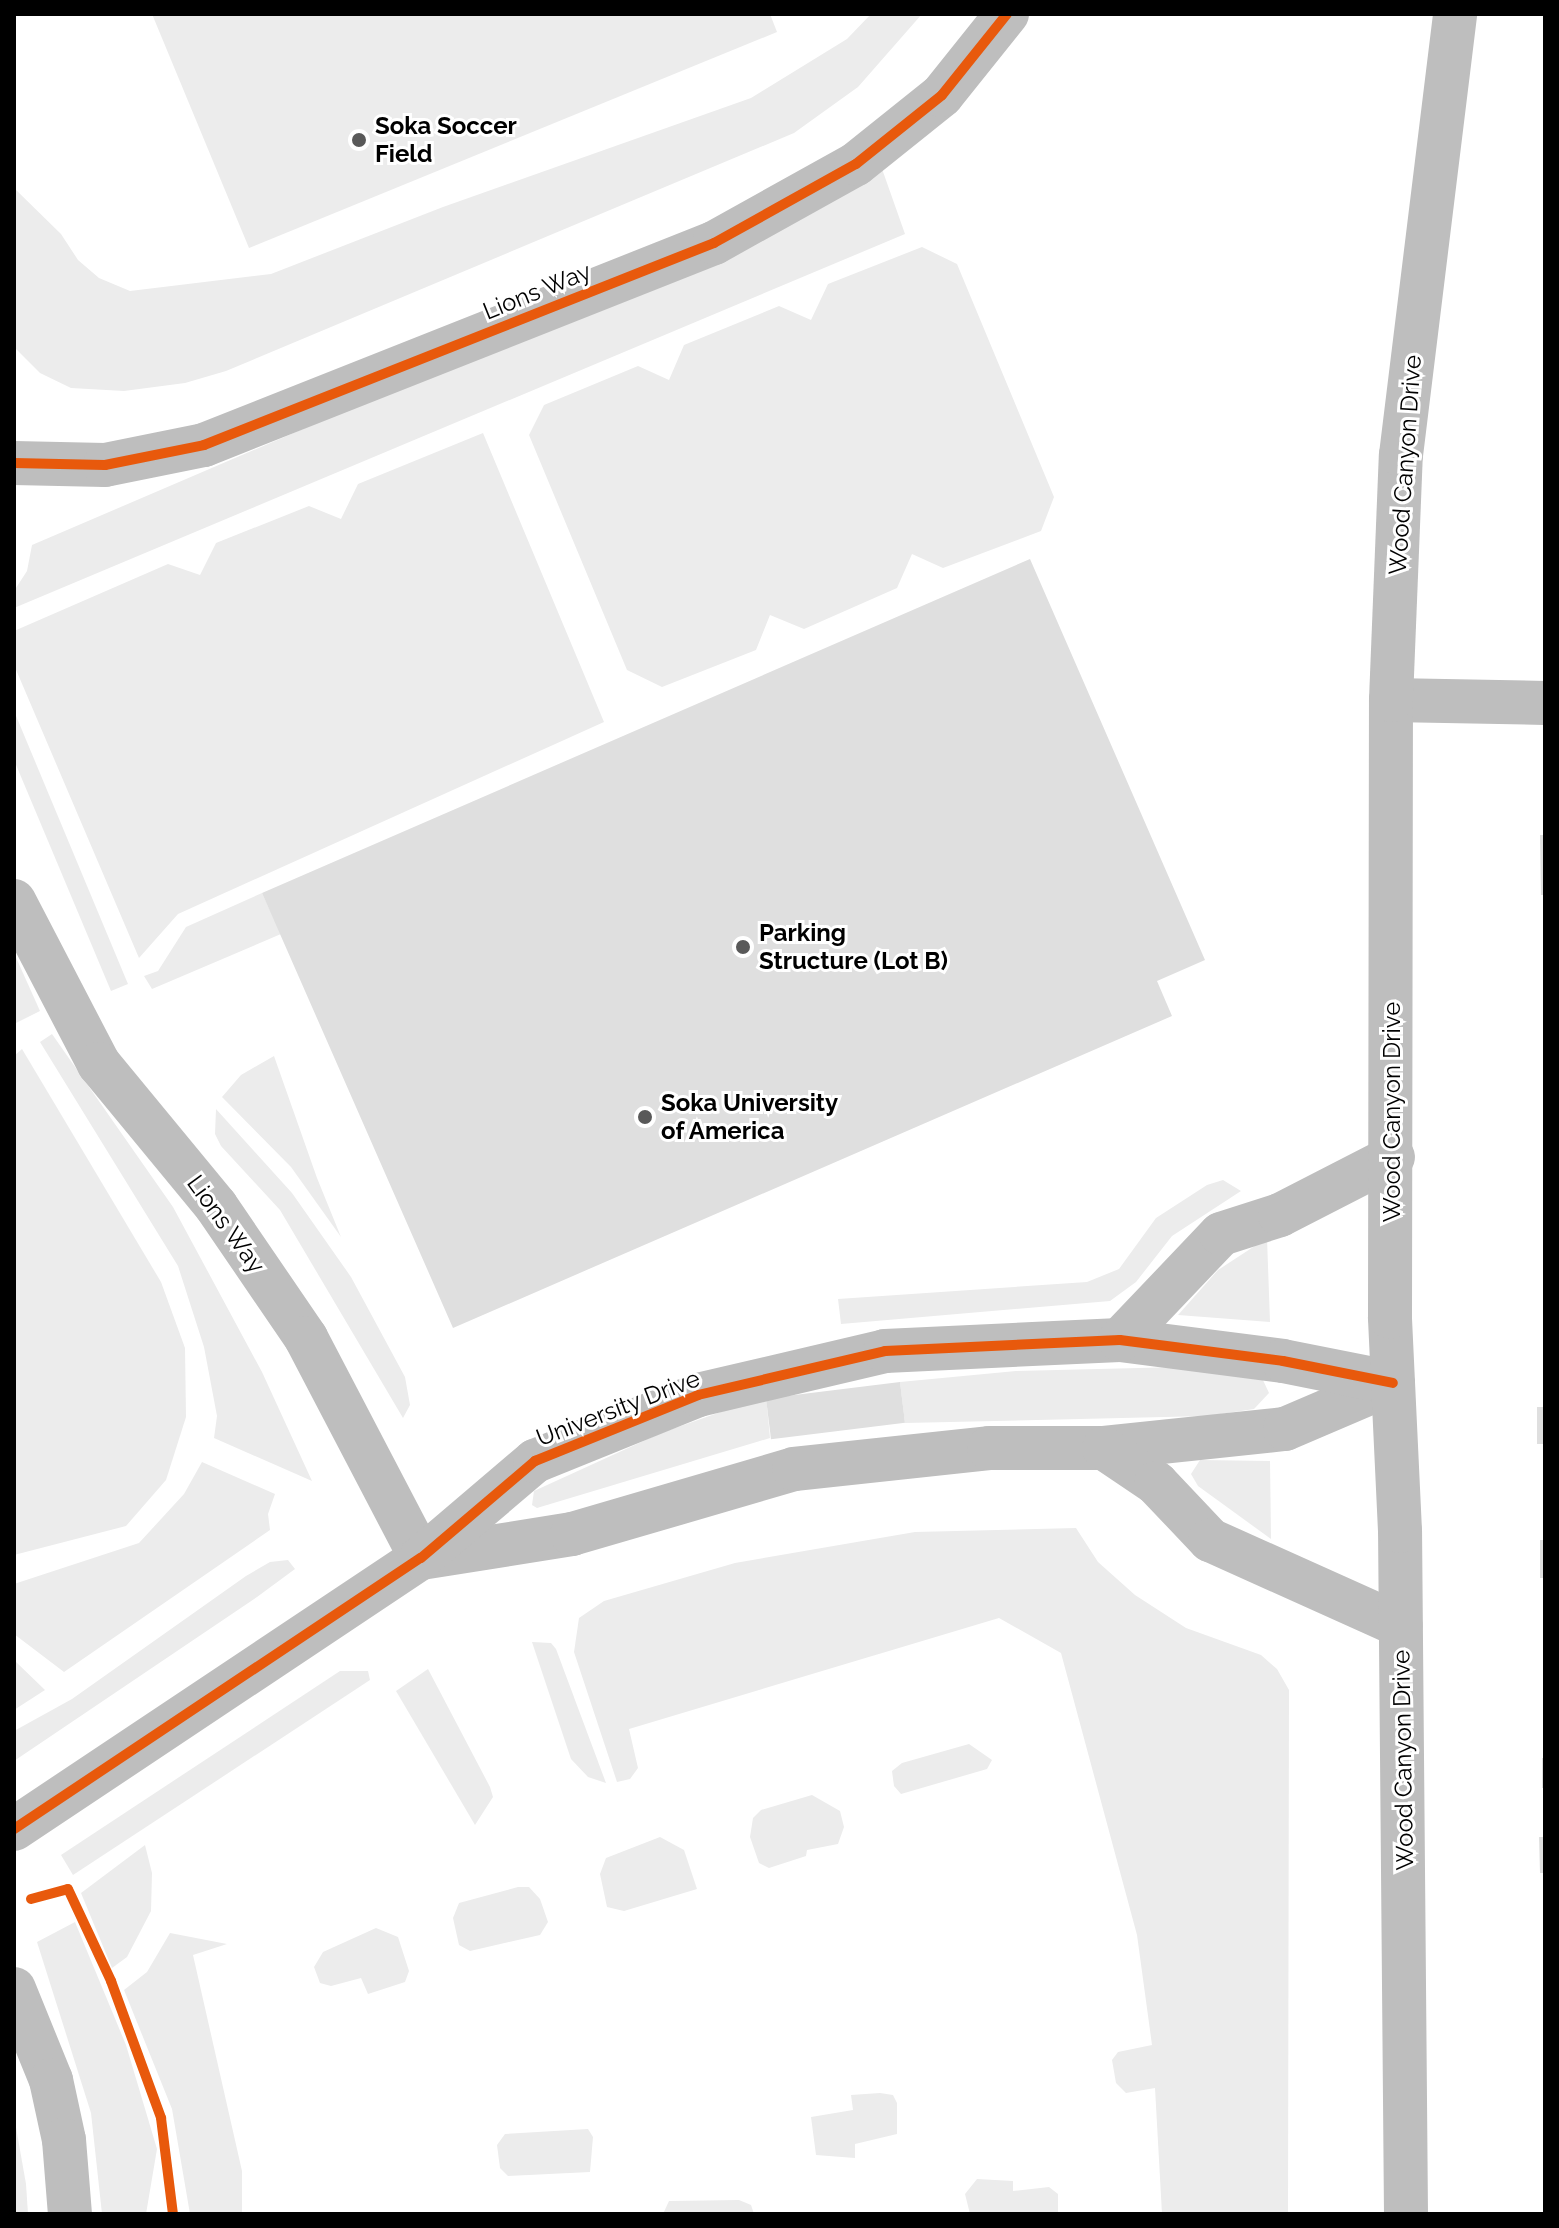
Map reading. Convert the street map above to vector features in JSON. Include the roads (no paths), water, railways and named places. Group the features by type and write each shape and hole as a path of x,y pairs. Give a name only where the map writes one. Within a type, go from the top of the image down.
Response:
{"street":[{"name":"Lions Way","path":"14,463 105,465 204,445 714,243 856,164 942,95 1007,14"},
{"name":"Wood Canyon Drive","path":"1406,2214 1401,1626 1393,1383 1391,700 1401,455 1455,14"},
{"path":"1391,700 1545,703"},
{"name":"Lions Way","path":"14,901 99,1064 216,1206 306,1338 421,1558"},
{"path":"1120,1340 1221,1234 1280,1215 1393,1157"},
{"name":"University Drive","path":"14,1829 421,1558 535,1461 698,1395 885,1351 1120,1340 1283,1361 1393,1383"},
{"name":"University Drive","path":"421,1558 572,1534 794,1469 989,1448 1104,1448 1285,1429 1393,1383"},
{"path":"1104,1448 1156,1483 1210,1540 1401,1626"},
{"path":"14,1989 51,2080 64,2140 70,2214"}],"place":[{"name":"Soka Soccer Field","path":"359,140"},
{"name":"Parking Structure (Lot B)","path":"743,947"},
{"name":"Soka University of America","path":"645,1117"}]}
